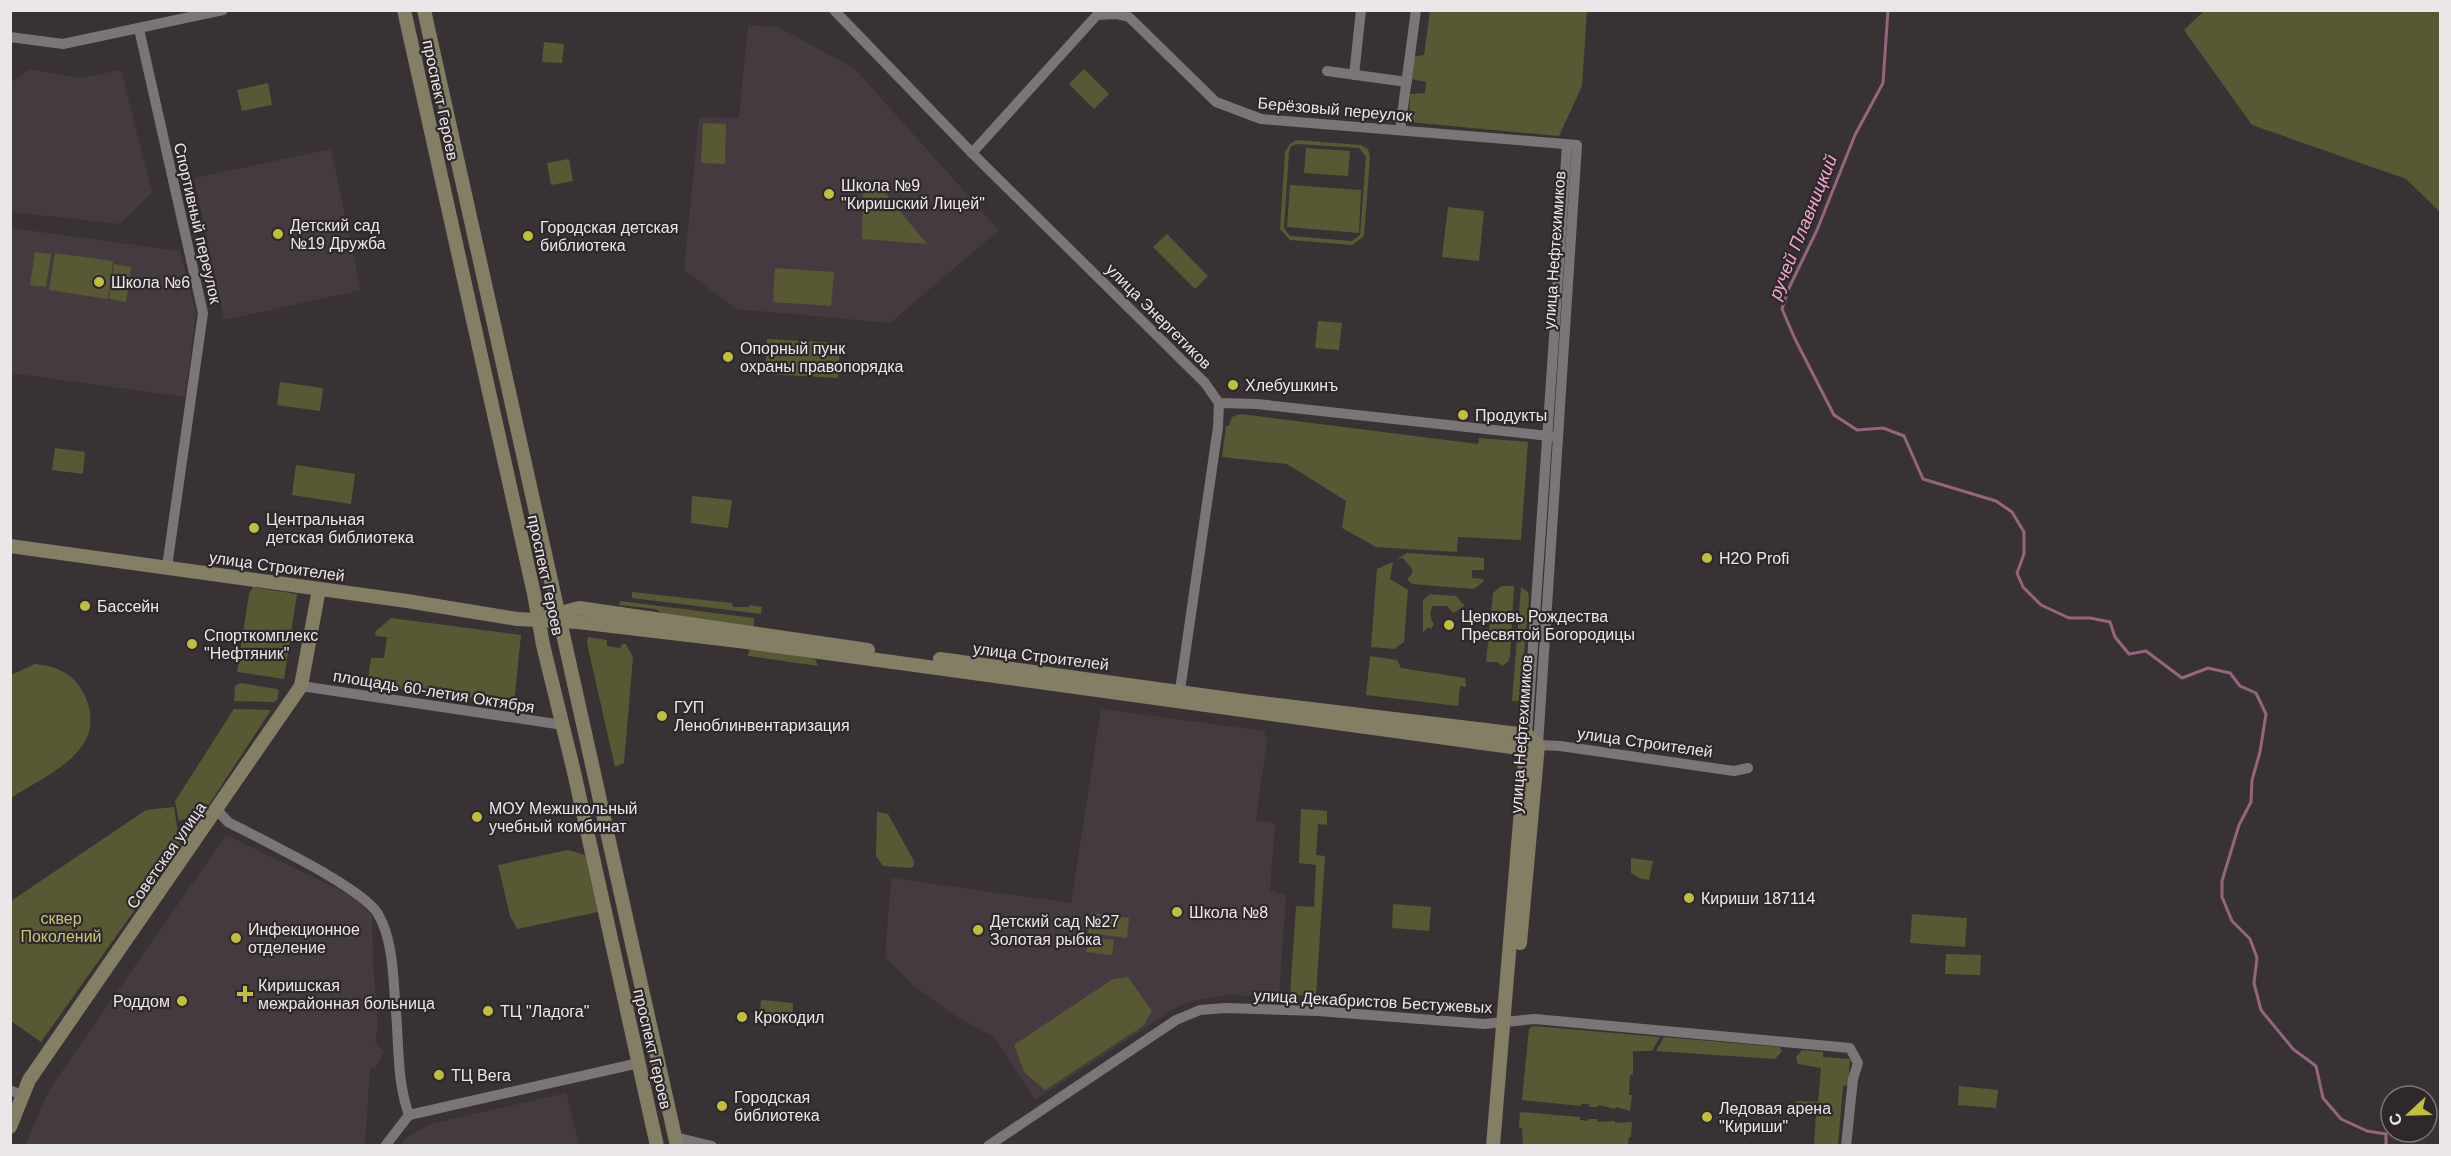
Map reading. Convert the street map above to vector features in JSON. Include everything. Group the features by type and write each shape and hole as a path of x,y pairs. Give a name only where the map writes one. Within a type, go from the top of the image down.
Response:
{"street":[{"path":"10,37 63,44 223,10"},
{"name":"проспект Героев","path":"404,10 657,1146"},
{"name":"проспект Героев","path":"424,10 676,1141"},
{"name":"улица Энергетиков","path":"834,10 972,153 1205,383 1219,404"},
{"path":"1354,75 1361,10"},
{"path":"1400,130 1416,10"},
{"name":"Берёзовый переулок","path":"972,153 1097,15 1116,14 1129,17 1216,102 1247,115 1262,119 1572,145"},
{"name":"Спортивный переулок","path":"139,29 203,313 167,567"},
{"path":"1327,71 1407,82"},
{"name":"улица Нефтехимиков","path":"1502,1146 1572,145"},
{"path":"1179,697 1218,427 1219,404 1257,404 1553,436"},
{"name":"улица Строителей","path":"10,546 517,619 559,617 579,608 888,652 1179,697 1264,704 1734,771 1748,768"},
{"name":"Советская улица","path":"10,1127 16,1093 29,1080 218,810 301,686 319,589"},
{"name":"площадь 60-летия Октября","path":"301,686 563,725"},
{"path":"218,810 228,822 358,893 378,912 386,933 393,978 401,1087 410,1115"},
{"name":"улица Декабристов Бестужевых","path":"988,1146 1160,1030 1200,1010 1225,1008 1290,1010 1484,1024 1535,1019 1850,1048 1858,1063 1853,1079 1846,1146"},
{"path":"1493,1146 1509,1022"},
{"path":"385,1146 410,1115 639,1064"},
{"path":"676,1141 707,1144"}],"shaded area":[{"name":"Школа №9 \"Киришский Лицей\"","path":"748,25 780,28 855,69 999,230 890,323 736,309 684,270 699,117 739,118"},
{"path":"30,69 80,78 121,70 152,193 120,224 11,212 11,83"},
{"name":"Детский сад №19 Дружба","path":"331,149 361,290 224,320 194,178"},
{"name":"Школа №6","path":"11,228 180,251 196,313 185,397 11,373"},
{"name":"Школа №8","path":"1101,709 1264,731 1267,740 1256,820 1275,823 1270,890 1286,896 1279,997 1230,995 1179,1006 1035,1100 994,1037 954,1015 914,986 885,957 891,878 1071,903"},
{"name":"Киришская межрайонная больница","path":"226,835 356,898 372,916 378,1025 375,1042 384,1052 377,1066 370,1069 365,1145 25,1146 49,1090"},
{"path":"566,1093 579,1145 401,1145 406,1138 430,1124"}],"green space":[{"path":"1430,11 1587,11 1582,86 1559,136 1409,122 1410,94 1425,93 1426,82 1411,79 1413,57 1424,55"},
{"path":"2204,11 2440,11 2440,212 2406,179 2252,125 2184,30"},
{"path":"544,42 564,44 562,63 542,62"},
{"path":"1084,69 1109,94 1094,109 1069,84"},
{"path":"268,83 272,105 242,111 237,90"},
{"path":"703,123 726,124 725,164 701,163"},
{"path":"1296,140 1361,145 1368,149 1370,157 1364,236 1352,245 1290,240 1280,229 1285,152","holes":["1297,144 1359,148 1366,157 1360,235 1352,241 1290,236 1284,228 1291,146"]},
{"path":"1306,148 1350,151 1348,176 1304,173"},
{"path":"569,159 573,181 551,185 547,163"},
{"path":"875,181 927,244 862,239 863,186"},
{"path":"1290,185 1361,190 1359,233 1287,227"},
{"path":"1448,207 1484,211 1479,261 1442,257"},
{"path":"1167,234 1208,276 1195,289 1153,247"},
{"path":"35,252 51,254 46,287 30,285"},
{"path":"55,253 113,261 108,299 49,290"},
{"path":"114,264 131,267 126,302 109,299"},
{"path":"775,268 834,272 831,306 773,302"},
{"path":"1318,321 1342,323 1339,350 1315,348"},
{"path":"767,339 840,343 838,378 765,374"},
{"path":"280,382 323,388 320,411 277,405"},
{"path":"1241,414 1478,444 1479,438 1528,442 1521,540 1458,537 1457,552 1376,547 1342,528 1346,501 1287,464 1222,457 1226,426 1229,426 1232,417"},
{"path":"55,448 85,452 83,474 52,470"},
{"path":"296,465 355,474 351,504 292,495"},
{"path":"692,496 732,500 728,528 691,523"},
{"path":"1407,553 1484,558 1484,570 1472,570 1472,578 1484,579 1483,582 1474,589 1412,584 1407,579 1412,574 1412,569 1403,558 1397,559"},
{"path":"1393,562 1390,579 1408,590 1404,642 1394,649 1371,647 1377,569"},
{"path":"1501,586 1514,586 1510,656 1508,662 1502,666 1498,662 1486,662 1493,593"},
{"path":"253,587 297,594 284,679 237,672 249,594"},
{"path":"1521,587 1528,592 1529,597 1520,701 1512,701"},
{"path":"632,592 732,603 733,607 749,607 749,605 762,607 761,614 632,598"},
{"path":"1430,594 1456,596 1465,606 1453,613 1447,606 1433,606 1430,615 1434,624 1431,629 1429,627 1423,632 1423,600"},
{"path":"620,601 754,618 754,625 752,627 665,616 656,609 619,605"},
{"path":"391,618 521,635 514,703 367,685 371,658 384,658 387,637 375,636 376,631"},
{"path":"588,637 607,640 607,646 620,648 622,644 626,644 633,657 624,763 615,767 587,643"},
{"path":"753,648 815,659 818,666 748,656 749,651"},
{"path":"1370,656 1397,660 1401,668 1465,678 1466,687 1460,686 1458,706 1366,695"},
{"path":"35,664 57,669 75,680 84,694 90,714 89,730 83,745 72,758 11,798 11,675"},
{"path":"240,683 277,689 279,691 277,700 274,702 234,701 235,686"},
{"path":"234,709 271,710 204,812 179,821 175,801"},
{"name":"сквер Поколений","path":"174,807 180,846 41,1042 11,1021 11,901 146,810"},
{"path":"1301,809 1327,811 1327,825 1318,824 1316,855 1325,856 1316,996 1290,995 1296,906 1314,907 1316,865 1299,863"},
{"path":"877,812 888,814 914,861 914,866 910,868 883,866 876,856"},
{"path":"568,850 585,855 598,912 517,929 510,916 498,865"},
{"path":"1631,858 1653,861 1649,880 1631,873"},
{"path":"1393,904 1431,907 1429,931 1392,928"},
{"path":"1091,913 1129,918 1127,938 1088,933"},
{"path":"1912,914 1967,918 1965,947 1910,943"},
{"path":"1088,937 1114,940 1112,955 1086,952"},
{"path":"1946,954 1981,955 1980,975 1945,974"},
{"path":"1128,977 1152,1011 1143,1026 1045,1090 1024,1072 1014,1045 1113,979"},
{"path":"761,1000 793,1003 792,1024 759,1022"},
{"path":"1533,1026 1660,1037 1652,1051 1633,1051 1630,1111 1598,1105 1598,1107 1589,1107 1589,1104 1581,1104 1581,1106 1522,1100 1529,1029"},
{"path":"1664,1037 1779,1047 1782,1051 1775,1059 1656,1051"},
{"path":"1802,1050 1823,1052 1823,1057 1850,1059 1848,1085 1843,1086 1838,1145 1814,1145 1816,1113 1794,1109 1796,1101 1818,1102 1821,1068 1798,1064 1796,1057"},
{"path":"1959,1086 1998,1090 1996,1108 1958,1105"},
{"path":"1520,1112 1580,1117 1580,1120 1588,1121 1588,1119 1597,1119 1598,1122 1632,1122 1631,1137 1629,1137 1628,1145 1523,1145 1522,1128 1519,1128"}],"waterway":[{"name":"ручей Плавницкий","path":"1888,10 1883,83 1855,135 1817,230 1788,290 1782,309 1795,339 1834,415 1857,430 1883,428 1904,436 1923,479 1996,501 2012,512 2024,532 2024,554 2017,573 2023,587 2041,605 2069,618 2090,618 2110,622 2115,637 2129,654 2146,651 2182,678 2208,668 2230,673 2240,686 2256,693 2266,714 2260,752 2252,780 2251,802 2239,825 2222,881 2222,897 2232,921 2250,939 2257,958 2254,983 2261,1010 2293,1049 2316,1066 2323,1098 2341,1119 2367,1131 2386,1134 2386,1146"}],"place":[{"name":"Школа №9 \"Киришский Лицей\"","path":"829,194"},
{"name":"Детский сад №19 Дружба","path":"278,234"},
{"name":"Городская детская библиотека","path":"528,236"},
{"name":"Школа №6","path":"99,282"},
{"name":"Опорный пунк охраны правопорядка","path":"728,357"},
{"name":"Хлебушкинъ","path":"1233,385"},
{"name":"Продукты","path":"1463,415"},
{"name":"Центральная детская библиотека","path":"254,528"},
{"name":"H2O Profi","path":"1707,558"},
{"name":"Бассейн","path":"85,606"},
{"name":"Церковь Рождества Пресвятой Богородицы","path":"1449,625"},
{"name":"Спорткомплекс \"Нефтяник\"","path":"192,644"},
{"name":"ГУП Леноблинвентаризация","path":"662,716"},
{"name":"МОУ Межшкольный учебный комбинат","path":"477,817"},
{"name":"Кириши 187114","path":"1689,898"},
{"name":"Школа №8","path":"1177,912"},
{"name":"Детский сад №27 Золотая рыбка","path":"978,930"},
{"name":"Инфекционное отделение","path":"236,938"},
{"name":"Киришская межрайонная больница","path":"245,994"},
{"name":"Роддом","path":"182,1001"},
{"name":"ТЦ \"Ладога\"","path":"488,1011"},
{"name":"Крокодил","path":"742,1017"},
{"name":"ТЦ Вега","path":"439,1075"},
{"name":"Городская библиотека","path":"722,1106"},
{"name":"Ледовая арена \"Кириши\"","path":"1707,1117"}]}
